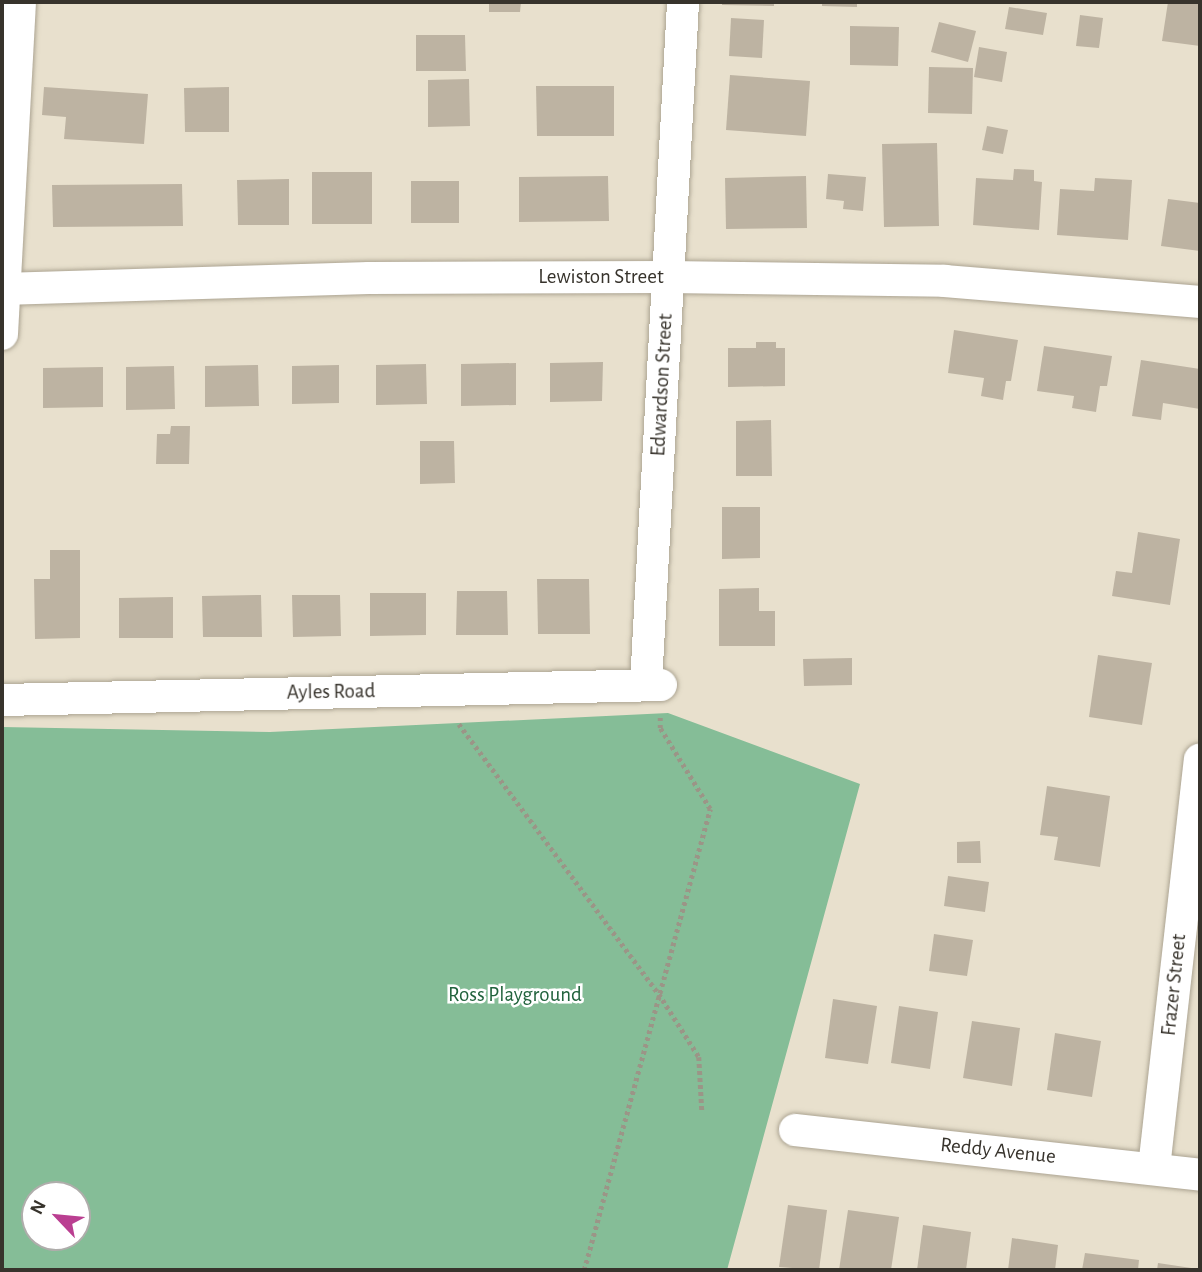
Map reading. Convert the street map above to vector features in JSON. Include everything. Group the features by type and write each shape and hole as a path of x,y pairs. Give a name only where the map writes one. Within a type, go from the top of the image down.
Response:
{"street":[{"path":"2,334 20,2"},
{"name":"Edwardson Street","path":"653,685 668,277 683,2"},
{"name":"Lewiston Street","path":"3,289 369,278 668,277 945,281 1200,302"},
{"name":"Ayles Road","path":"2,700 653,685"},
{"name":"Frazer Street","path":"1154,1168 1200,760"},
{"name":"Reddy Avenue","path":"795,1129 1200,1174"}],"path":[{"path":"584,1270 710,808 660,728 653,685"},
{"path":"433,690 659,994 699,1057 702,1111"}],"green space":[{"name":"Ross Playground","path":"668,713 860,784 727,1270 2,1270 2,727 270,732"}],"building":[{"path":"489,2 521,2 520,12 489,12"},
{"path":"722,2 774,2 774,6 722,5"},
{"path":"822,2 857,2 857,7 822,6"},
{"path":"1168,2 1200,3 1200,46 1162,41"},
{"path":"1009,7 1047,13 1043,35 1005,29"},
{"path":"1080,15 1103,18 1099,48 1076,46"},
{"path":"731,18 764,20 762,58 729,56"},
{"path":"939,22 976,31 968,62 931,52"},
{"path":"850,26 899,27 898,66 850,65"},
{"path":"416,35 465,35 466,71 416,71"},
{"path":"979,47 1007,52 1002,82 974,77"},
{"path":"929,67 973,68 972,114 928,113"},
{"path":"730,75 810,81 806,136 726,130"},
{"path":"469,79 470,126 428,127 428,80"},
{"path":"536,86 614,86 614,136 537,136"},
{"path":"44,87 148,94 144,144 64,139 66,117 42,115"},
{"path":"229,87 229,132 185,132 184,88"},
{"path":"987,126 1008,130 1003,154 982,150"},
{"path":"937,143 939,226 884,227 882,144"},
{"path":"1014,169 1034,170 1034,181 1042,182 1039,230 973,225 976,178 1013,180"},
{"path":"312,172 372,172 372,224 312,224"},
{"path":"828,174 866,177 863,211 843,209 844,201 826,199"},
{"path":"608,176 609,221 519,222 519,177"},
{"path":"806,176 807,228 726,229 725,178"},
{"path":"1095,178 1132,180 1128,240 1057,235 1060,189 1094,191"},
{"path":"289,179 289,225 238,225 237,180"},
{"path":"411,181 459,181 459,223 411,223"},
{"path":"182,184 183,226 53,227 52,185"},
{"path":"1168,199 1200,203 1200,251 1161,246"},
{"path":"954,330 1018,340 1011,381 1006,381 1003,400 981,396 984,378 948,373"},
{"path":"756,342 776,342 776,348 785,348 785,386 728,387 728,348 756,348"},
{"path":"1044,346 1112,356 1107,386 1100,386 1096,412 1072,408 1074,396 1037,391"},
{"path":"1141,360 1200,369 1200,409 1163,403 1161,420 1132,416"},
{"path":"603,362 602,401 550,402 550,363"},
{"path":"516,363 516,405 461,406 461,364"},
{"path":"426,364 427,404 376,405 376,365"},
{"path":"258,365 259,406 205,407 205,366"},
{"path":"339,365 339,403 292,404 292,366"},
{"path":"174,366 175,409 126,410 126,367"},
{"path":"103,367 103,407 43,408 43,368"},
{"path":"771,420 772,476 736,476 736,421"},
{"path":"171,426 190,426 189,464 156,464 157,434 170,434"},
{"path":"420,441 454,441 455,483 420,484"},
{"path":"722,507 760,507 760,558 722,559"},
{"path":"1138,532 1180,539 1170,605 1112,596 1116,571 1132,573"},
{"path":"50,550 80,550 80,638 35,639 34,579 50,579"},
{"path":"537,579 589,579 590,634 538,634"},
{"path":"759,588 759,611 775,611 775,646 719,646 719,589"},
{"path":"457,591 507,591 508,635 456,635"},
{"path":"370,593 426,593 426,635 370,636"},
{"path":"261,595 262,637 203,637 202,596"},
{"path":"292,595 340,595 341,636 293,637"},
{"path":"173,597 173,638 119,638 119,598"},
{"path":"1098,655 1152,663 1142,725 1089,717"},
{"path":"852,658 852,685 804,686 803,659"},
{"path":"1047,786 1110,796 1100,867 1054,860 1058,837 1040,835"},
{"path":"980,841 981,863 957,863 957,842"},
{"path":"948,876 989,882 985,912 944,906"},
{"path":"934,934 973,940 967,976 929,971"},
{"path":"833,999 877,1006 868,1064 825,1058"},
{"path":"899,1006 938,1012 930,1069 891,1063"},
{"path":"972,1021 1020,1028 1012,1086 963,1078"},
{"path":"1055,1033 1101,1041 1092,1097 1047,1090"},
{"path":"788,1205 827,1210 819,1270 779,1267"},
{"path":"848,1210 899,1217 891,1270 839,1270"},
{"path":"923,1225 971,1232 966,1270 917,1270"},
{"path":"1012,1238 1058,1245 1055,1270 1008,1270"},
{"path":"1085,1253 1139,1260 1138,1270 1082,1270"},
{"path":"1158,1263 1198,1269 1198,1270 1157,1270"}]}
